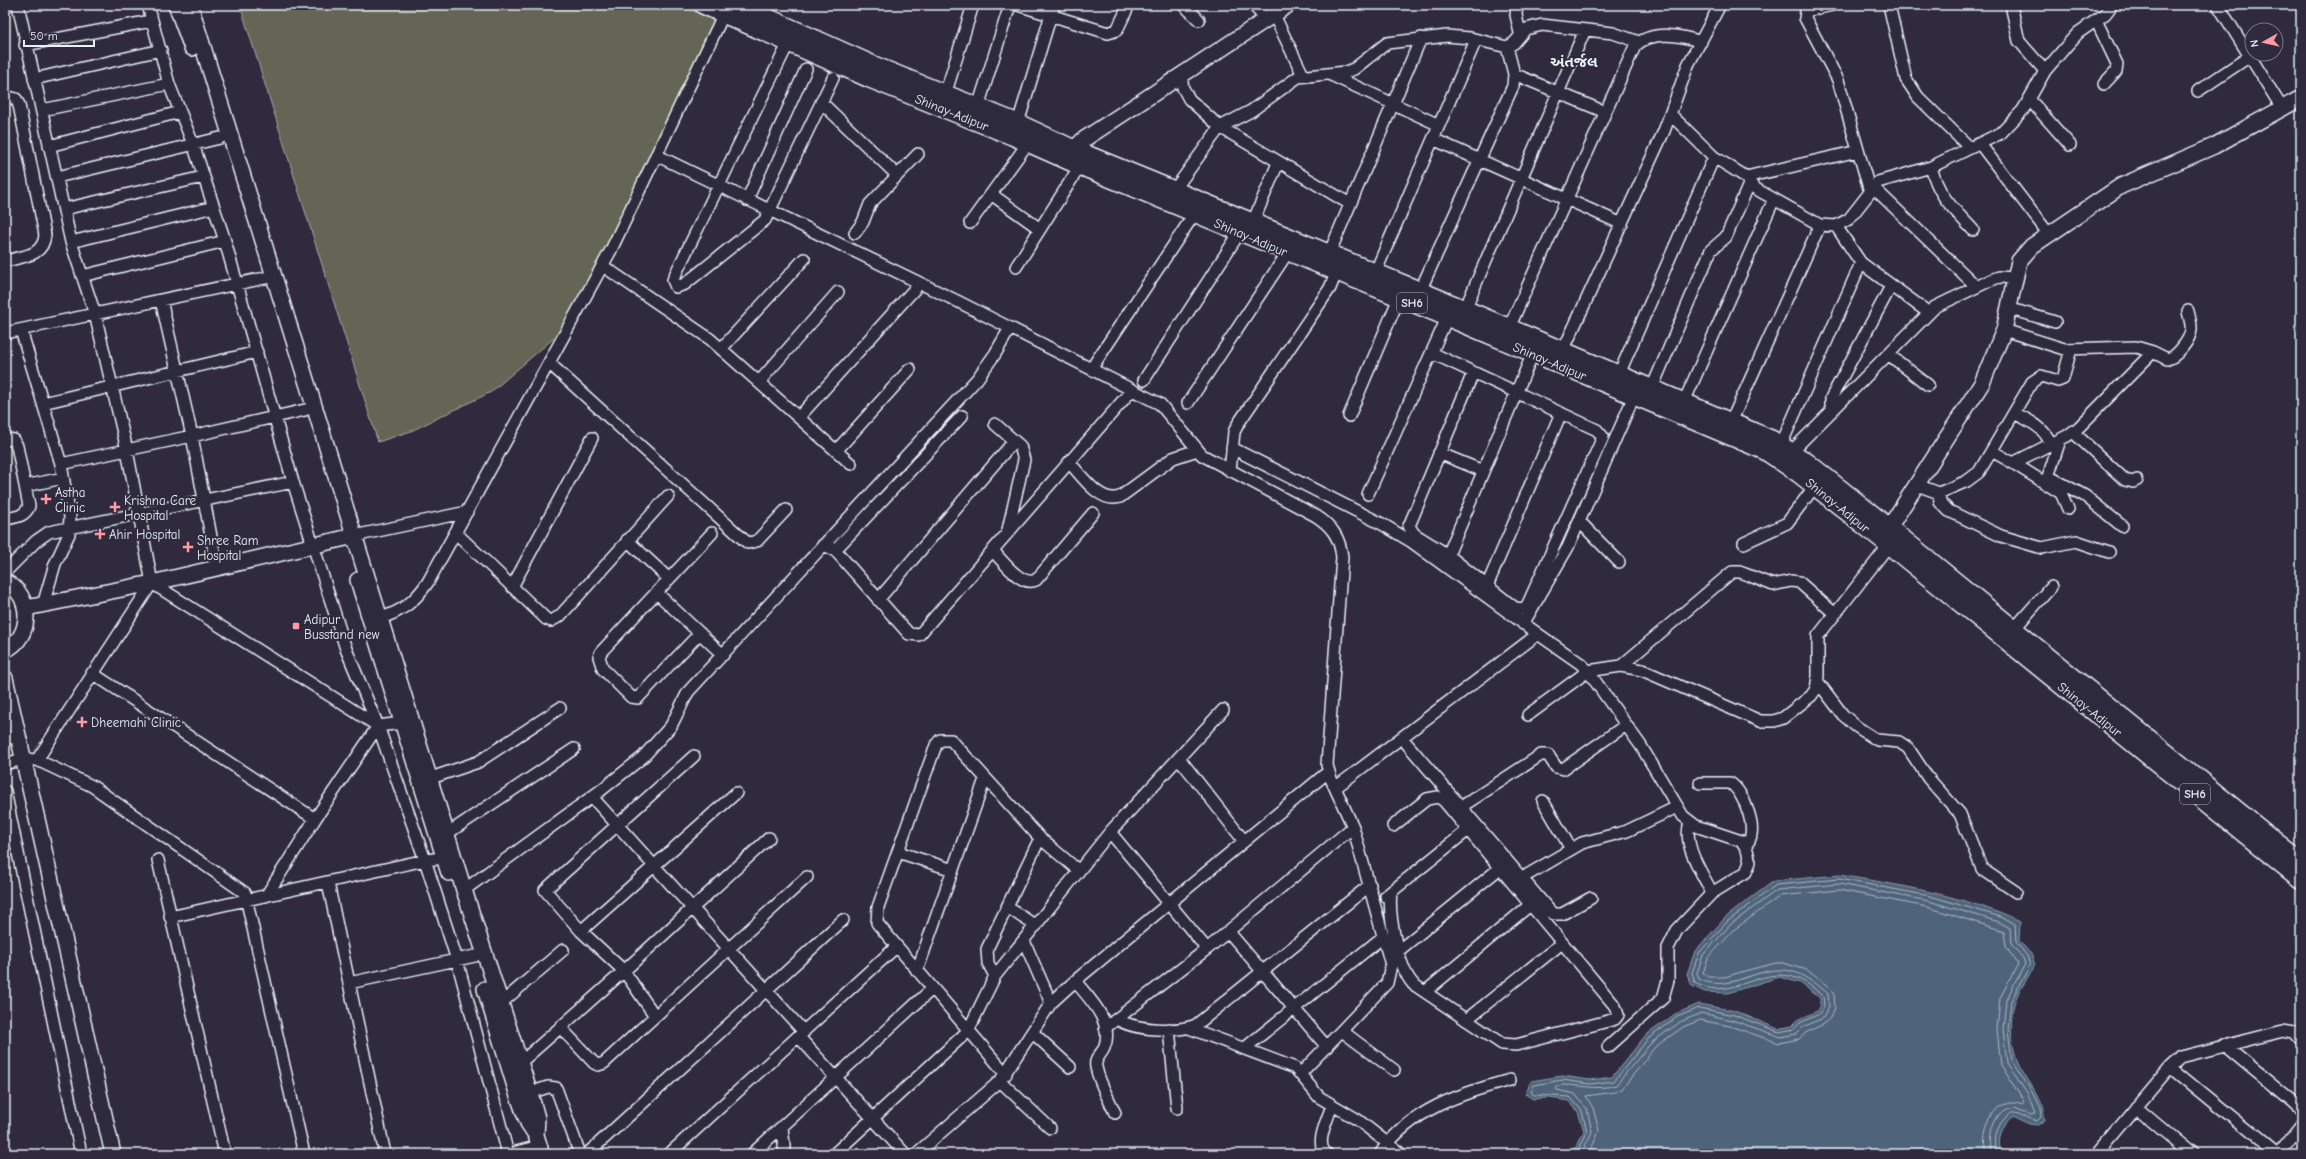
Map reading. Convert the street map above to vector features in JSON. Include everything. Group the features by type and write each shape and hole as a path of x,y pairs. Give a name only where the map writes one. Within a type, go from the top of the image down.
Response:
{"main road":[{"path":"176,5 187,32 220,138 269,277 350,537 402,723 518,1096 528,1123 539,1146"},
{"path":"190,5 269,277 305,410 350,537 381,618 448,833 464,890 530,1093 537,1118 539,1146"},
{"name":"Shinay-Adipur","path":"703,5 726,9 789,42 870,79 1028,143 1074,159 1175,189 1246,227 1288,252 1335,262 1375,273 1563,350 1731,422 1786,448 1887,538 2290,859 2301,880"},
{"name":"Shinay-Adipur","path":"740,5 945,95 1018,123 1074,159 1195,213 1246,227 1335,262 1399,298 1765,451 2014,629 2072,685"},
{"path":"1074,159 1083,140 1288,5"},
{"path":"1887,538 1917,485 1982,383 2004,330 2014,278 2019,262 2032,246 2048,233 2121,186 2214,146 2301,98"},
{"path":"26,608 152,583 350,537"},
{"path":"5,582 21,596 26,608 26,623 21,637 5,650"},
{"path":"5,678 12,737 30,759 113,1154"},
{"path":"517,1154 539,1146"}],"street":[{"path":"18,5 25,45 42,110 71,242 95,314 127,450 152,583 92,674 30,759"},
{"path":"148,5 151,21 161,50 169,84 193,144 225,241 293,482 346,649 378,726 425,860 457,960 508,1154"},
{"path":"945,95 973,5"},
{"path":"978,108 1010,5"},
{"path":"1018,5 1052,10 1104,32 1112,32 1120,24 1129,5"},
{"path":"1184,5 1199,20"},
{"path":"1253,5 1270,17 1303,75"},
{"path":"1517,5 1516,15 1520,33"},
{"path":"1563,350 1622,224 1670,114 1685,72 1720,5"},
{"path":"1833,5 1809,10 1805,14 1805,18 1838,80 1858,151 1872,190 1977,287"},
{"path":"1888,5 1906,79 1918,97 1975,146 2048,233"},
{"path":"2011,5 2019,41 2045,71"},
{"path":"1670,114 1714,157 1748,179 1756,189 1820,225 1836,226 1849,219 1872,190 1886,179 1931,166 2001,133 2014,122 2029,100 2045,71 2078,33 2096,20 2112,5"},
{"path":"2218,5 2244,46"},
{"path":"381,618 396,613 409,605 419,595 456,533 603,266 726,9"},
{"path":"1018,123 1052,10"},
{"path":"2096,20 2117,64 2116,71 2104,84"},
{"path":"25,45 151,21"},
{"path":"1175,189 1220,128 1251,111 1292,80 1303,75 1346,72 1354,69 1387,43 1447,36 1476,40 1507,47 1514,43 1520,33 1526,29 1542,25 1613,33 1639,42 1677,35 1700,42"},
{"path":"1465,309 1585,30"},
{"path":"1230,471 1234,432 1238,424 1320,303 1335,262 1350,204 1421,38"},
{"path":"1375,273 1476,40"},
{"path":"789,42 675,275 673,280 676,287 685,284 759,227 770,211 832,78"},
{"path":"1509,328 1631,52 1639,42"},
{"path":"1420,291 1513,86 1514,74 1507,47"},
{"path":"34,79 161,50"},
{"path":"2198,91 2244,60"},
{"path":"2254,62 2282,108"},
{"path":"747,200 806,69"},
{"path":"1328,73 1439,125"},
{"path":"1514,74 1605,112"},
{"path":"1181,75 1183,88 1189,99 1220,128 1350,204"},
{"path":"42,110 169,84"},
{"path":"5,96 16,99 19,105 45,235 44,243 36,253 5,261"},
{"path":"2029,100 2070,146"},
{"path":"821,102 897,175"},
{"path":"50,146 180,112"},
{"path":"56,177 220,138"},
{"path":"1433,139 1622,224"},
{"path":"970,223 1028,143"},
{"path":"1748,179 1858,151"},
{"path":"855,232 863,222 870,204 918,154"},
{"path":"656,156 920,283 1160,404 1197,450 1230,471 1326,522 1341,545 1342,557 1327,757 1328,772 1353,827 1392,965 1387,983 1301,1073"},
{"path":"1618,374 1714,157"},
{"path":"1016,267 1040,229 1074,159"},
{"path":"1144,380 1246,227 1278,163"},
{"path":"1931,166 1935,182 1942,196 1973,230"},
{"path":"64,209 203,177"},
{"path":"1652,388 1711,250 1726,237 1748,179"},
{"path":"991,194 1040,229"},
{"path":"1684,402 1774,199"},
{"path":"71,242 214,207"},
{"path":"1091,369 1195,213"},
{"path":"1731,422 1820,225"},
{"path":"1836,226 1861,263 1929,313"},
{"path":"82,276 225,241"},
{"path":"1188,402 1288,252"},
{"path":"721,348 804,259"},
{"path":"1786,448 1861,263"},
{"path":"603,266 688,322 721,348 851,464"},
{"path":"5,333 269,277"},
{"path":"1786,448 1834,408 1929,313 1944,302 1977,287 1999,278 2014,278"},
{"path":"800,417 920,283"},
{"path":"1834,408 1831,405 1831,398 1891,286"},
{"path":"759,382 838,292"},
{"path":"1349,416 1399,298"},
{"path":"161,300 192,436 217,568"},
{"path":"2008,308 2054,322"},
{"path":"2004,330 2053,346 2071,349 2136,347 2153,352 2167,359 2174,357 2191,330 2188,310"},
{"path":"1368,494 1447,318"},
{"path":"464,890 592,797 643,757 671,726 688,692 822,545 977,379 995,354 1010,328"},
{"path":"21,330 61,464 70,526 51,576 43,605"},
{"path":"1917,485 1939,493 1974,477 1992,451 2037,377 2046,376 2058,381 2063,378 2071,349"},
{"path":"43,403 178,373 257,352"},
{"path":"2013,463 2073,432 2153,352"},
{"path":"1432,353 1597,430 1603,437 1602,443 1527,606 1523,609 1515,608 1448,555 1414,534 1409,526 1473,373"},
{"path":"1448,555 1533,353"},
{"path":"1888,354 1928,385"},
{"path":"549,363 748,543 757,541 786,510"},
{"path":"836,451 910,370"},
{"path":"822,545 835,550 909,634 919,635 1132,390"},
{"path":"1523,624 1568,547 1634,396"},
{"path":"61,464 276,418 305,410"},
{"path":"1487,586 1561,413"},
{"path":"2014,413 2038,425 2055,442"},
{"path":"835,550 962,416"},
{"path":"995,424 1020,446 1024,460 1007,535"},
{"path":"2073,432 2124,480 2133,482 2138,480"},
{"path":"512,587 592,438"},
{"path":"5,439 14,440 17,446 29,506 27,512 21,516 5,519"},
{"path":"878,600 1014,441"},
{"path":"2047,480 2055,442"},
{"path":"1232,448 1382,524 1412,542 1523,624 1581,664 1588,671 1626,725 1677,807 1690,822 1741,841 1745,845 1750,862 1749,868 1712,893 1677,930 1670,943 1668,980 1662,998 1608,1047"},
{"path":"1069,462 1102,496 1113,499 1120,497 1173,458 1197,450"},
{"path":"1992,451 2047,480 2085,496 2122,526"},
{"path":"1439,452 1483,471"},
{"path":"25,486 63,478"},
{"path":"2047,480 2061,493 2068,509"},
{"path":"5,572 41,536 70,526 205,501 293,482"},
{"path":"1744,542 1787,523 1815,486"},
{"path":"1939,493 1940,502 1948,511 2001,536 2042,548 2076,541 2109,552"},
{"path":"456,533 546,619 556,619 668,496"},
{"path":"350,537 467,512"},
{"path":"993,551 1023,581 1032,582 1036,580 1092,513"},
{"path":"1580,521 1618,562"},
{"path":"700,633 642,695 635,699 631,697 603,669 599,657 712,533"},
{"path":"1528,715 1588,671 1621,666 1642,670 1766,722 1782,718 1810,696 1818,682 1818,636 1835,614 1887,538"},
{"path":"627,540 669,579"},
{"path":"1621,666 1732,572 1740,572 1773,585 1791,581 1799,582 1835,614"},
{"path":"152,583 378,726 402,723"},
{"path":"2014,629 2050,587"},
{"path":"657,593 722,655"},
{"path":"1335,788 1538,634"},
{"path":"92,674 315,819"},
{"path":"1818,682 1843,715 1857,728 1877,740 1899,742 1908,748 1926,775 1960,814 1982,869 2016,892"},
{"path":"431,778 478,762 560,708"},
{"path":"834,1154 968,1031 995,976 1110,832 1223,710"},
{"path":"1461,807 1541,755 1548,755 1556,767 1563,769 1626,725"},
{"path":"254,897 315,819 378,726"},
{"path":"1402,738 1554,914 1562,914 1591,898"},
{"path":"1050,1128 1003,1077 968,1031 881,929 876,917 936,745 940,740 951,740 1040,838 1079,871"},
{"path":"448,833 574,749"},
{"path":"655,1016 624,971 582,931 545,890 694,756"},
{"path":"1179,758 1244,841"},
{"path":"5,760 30,759 92,786 254,897 304,1154"},
{"path":"916,1154 1003,1077 1051,1003 1168,903 1328,772"},
{"path":"917,971 985,779"},
{"path":"1700,783 1730,782 1743,795 1752,835 1750,842 1745,845"},
{"path":"5,791 80,1154"},
{"path":"582,931 736,793"},
{"path":"1391,892 1390,905 1398,951 1403,970 1408,978 1425,992 1502,1044 1516,1045 1615,1019 1618,1015 1614,1006 1444,801 1433,796 1393,826"},
{"path":"592,797 767,989 836,1078 905,1154"},
{"path":"1543,801 1571,849"},
{"path":"1522,878 1582,842 1627,831 1677,807"},
{"path":"1690,822 1687,831 1688,843 1712,893"},
{"path":"1105,1028 1207,949 1353,827"},
{"path":"1375,905 1468,830"},
{"path":"1110,832 1207,949"},
{"path":"520,1063 624,971 769,838"},
{"path":"995,976 988,963 987,949 1040,838"},
{"path":"898,852 953,870"},
{"path":"170,917 254,897 328,883 425,860 444,858"},
{"path":"158,860 224,1154"},
{"path":"1398,951 1500,868"},
{"path":"560,1027 594,1063 601,1065 807,877"},
{"path":"328,883 385,1154"},
{"path":"1189,1028 1199,1022 1370,885"},
{"path":"1425,992 1530,905"},
{"path":"1007,907 1036,926"},
{"path":"587,1154 843,920"},
{"path":"1228,931 1327,1047"},
{"path":"1245,1048 1384,936"},
{"path":"1024,941 1051,1003"},
{"path":"1466,1020 1562,943"},
{"path":"669,1154 896,947"},
{"path":"500,1004 563,950"},
{"path":"349,983 475,956"},
{"path":"1075,981 1097,1008 1105,1028 1106,1043 1097,1058 1096,1067 1115,1113"},
{"path":"752,1154 932,989"},
{"path":"1117,1019 1133,1027 1169,1029 1189,1028 1287,1063 1301,1073 1312,1090 1332,1105 1358,1120 1401,1154"},
{"path":"1169,1029 1177,1108"},
{"path":"1342,1031 1394,1070"},
{"path":"2096,1154 2170,1067 2186,1055 2283,1031 2294,1033 2301,1041"},
{"path":"1032,1032 1070,1067"},
{"path":"2224,1045 2301,1109"},
{"path":"2170,1067 2276,1154 2301,1124"},
{"path":"1380,1154 1388,1143 1413,1120 1446,1101 1464,1093 1510,1080"},
{"path":"530,1093 548,1087 556,1088 580,1154"},
{"path":"1327,1154 1324,1152 1321,1144 1332,1105"},
{"path":"2136,1107 2192,1154"},
{"path":"782,1127 785,1154"}],"green space":[{"path":"240,5 681,5 725,26 576,319 491,392 411,431 378,442"}],"water":[{"path":"1839,875 1931,892 1977,905 2020,922 2019,941 2031,954 2035,965 2018,994 2014,1004 2011,1029 2013,1046 2018,1063 2042,1106 2045,1120 2038,1125 2029,1124 2012,1116 2005,1125 2001,1134 1999,1143 2001,1154 1565,1154 1576,1147 1584,1131 1578,1112 1569,1101 1549,1098 1533,1099 1525,1094 1531,1081 1562,1076 1590,1080 1612,1077 1645,1036 1675,1014 1699,1004 1735,1011 1778,1029 1792,1026 1798,1020 1817,1011 1820,1005 1820,998 1800,983 1779,977 1728,993 1705,992 1692,986 1687,974 1695,951 1725,918 1774,881"}],"place":[{"name":"Astha Clinic","path":"46,499"},
{"name":"Krishna Care Hospital","path":"115,507"},
{"name":"Ahir Hospital","path":"100,534"},
{"name":"Shree Ram Hospital","path":"188,547"},
{"name":"Adipur Busstand new","path":"296,626"},
{"name":"Dheemahi Clinic","path":"82,722"}],"district":[{"name":"અંતર્જલ","path":"1574,62"}]}
